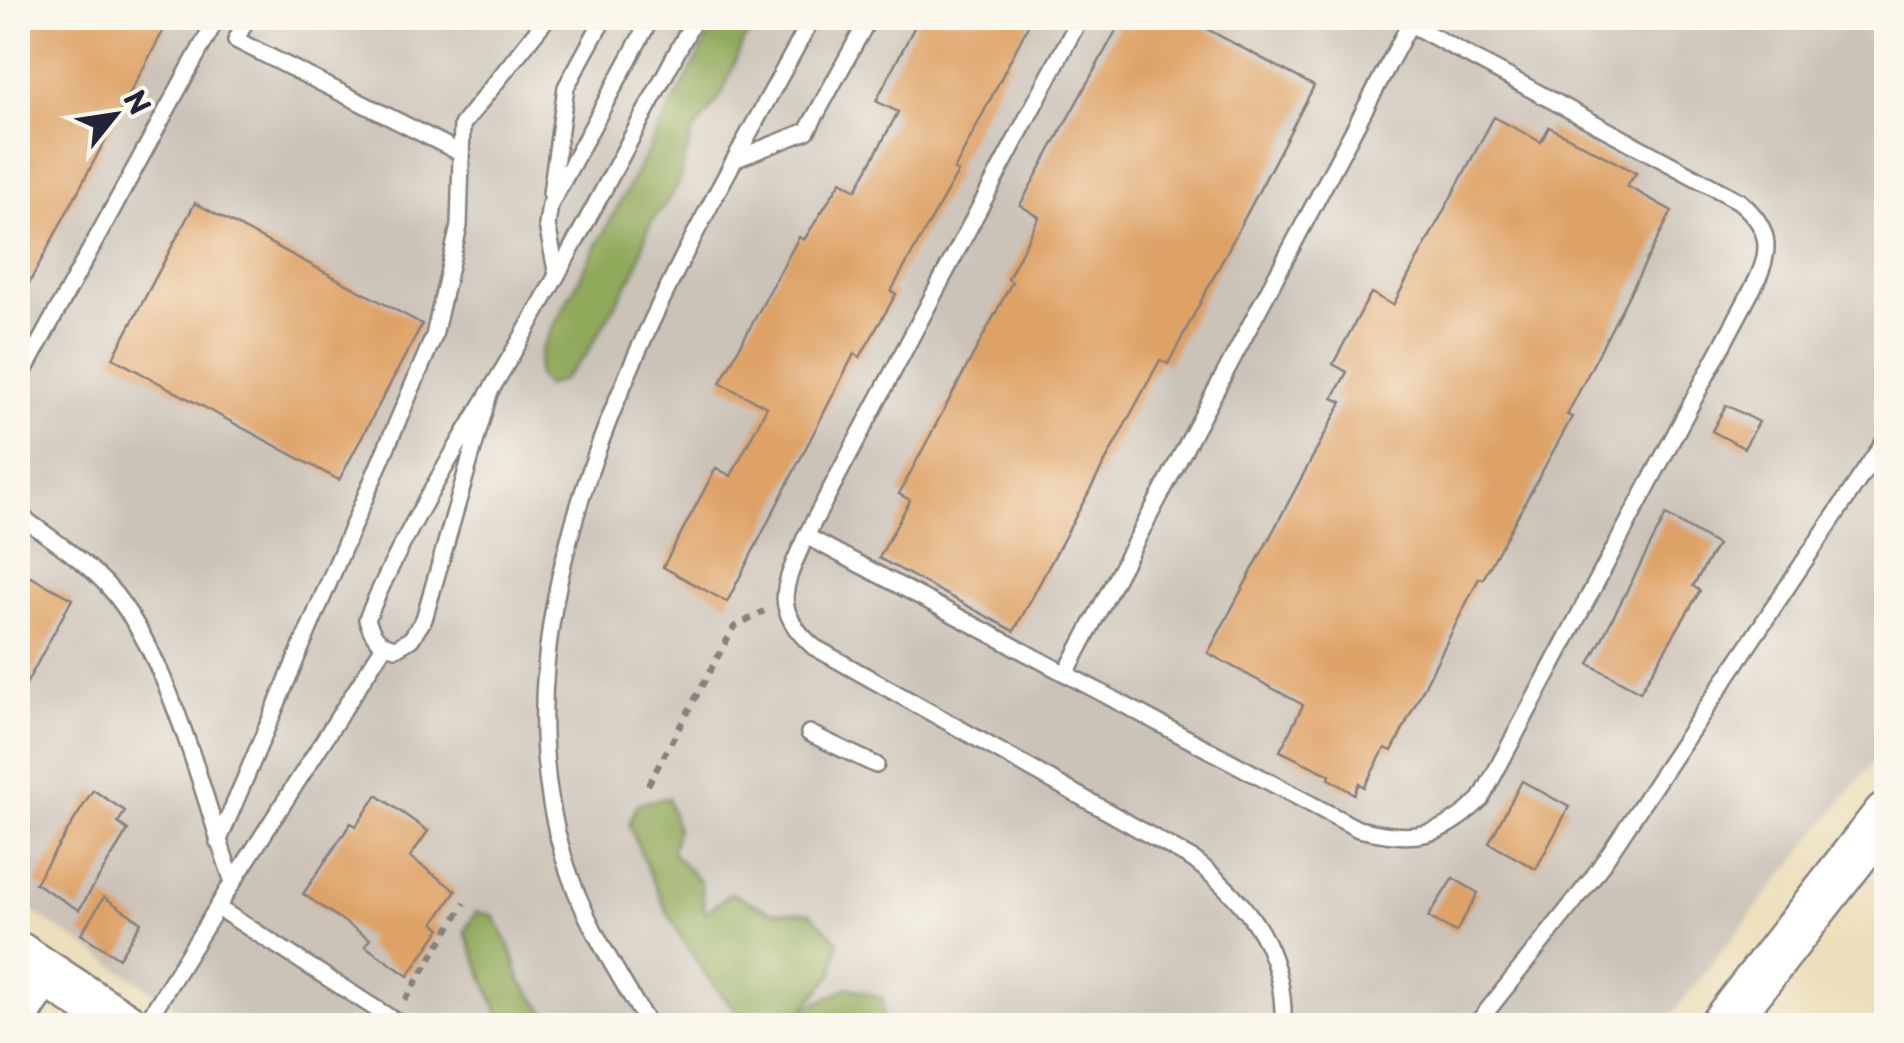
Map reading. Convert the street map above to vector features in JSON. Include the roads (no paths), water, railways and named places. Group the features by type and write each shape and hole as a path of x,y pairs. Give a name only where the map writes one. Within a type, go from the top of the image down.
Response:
{"street":[{"path":"1722,1026 1886,815"},
{"path":"18,1024 33,965 126,1026"}],"lane":[{"path":"18,382 217,18"},
{"path":"247,18 236,40 461,152"},
{"path":"218,842 434,336 460,226 462,125 545,18"},
{"path":"557,275 546,226 556,135 566,87 604,18"},
{"path":"550,206 650,18"},
{"path":"489,394 424,619 410,639 396,648 384,646 372,634 367,619 392,564 489,394 557,275 695,18"},
{"path":"649,1026 599,942 564,858 547,780 546,677 560,574 585,481 674,277 812,18"},
{"path":"736,159 807,131 869,18"},
{"path":"1080,18 806,536 783,601 792,628 814,647 1194,860 1225,884 1249,909 1266,938 1278,972 1282,1026"},
{"path":"806,536 1358,828 1399,838 1428,834 1454,824 1480,799 1768,259 1767,233 1758,216 1739,201 1407,19 1066,672"},
{"path":"1475,1026 1525,969 1592,880 1886,438"},
{"path":"18,514 99,576 132,618 160,670 232,882"},
{"path":"144,1026 384,646"},
{"path":"809,734 876,765"},
{"path":"218,908 398,1022"}]}
